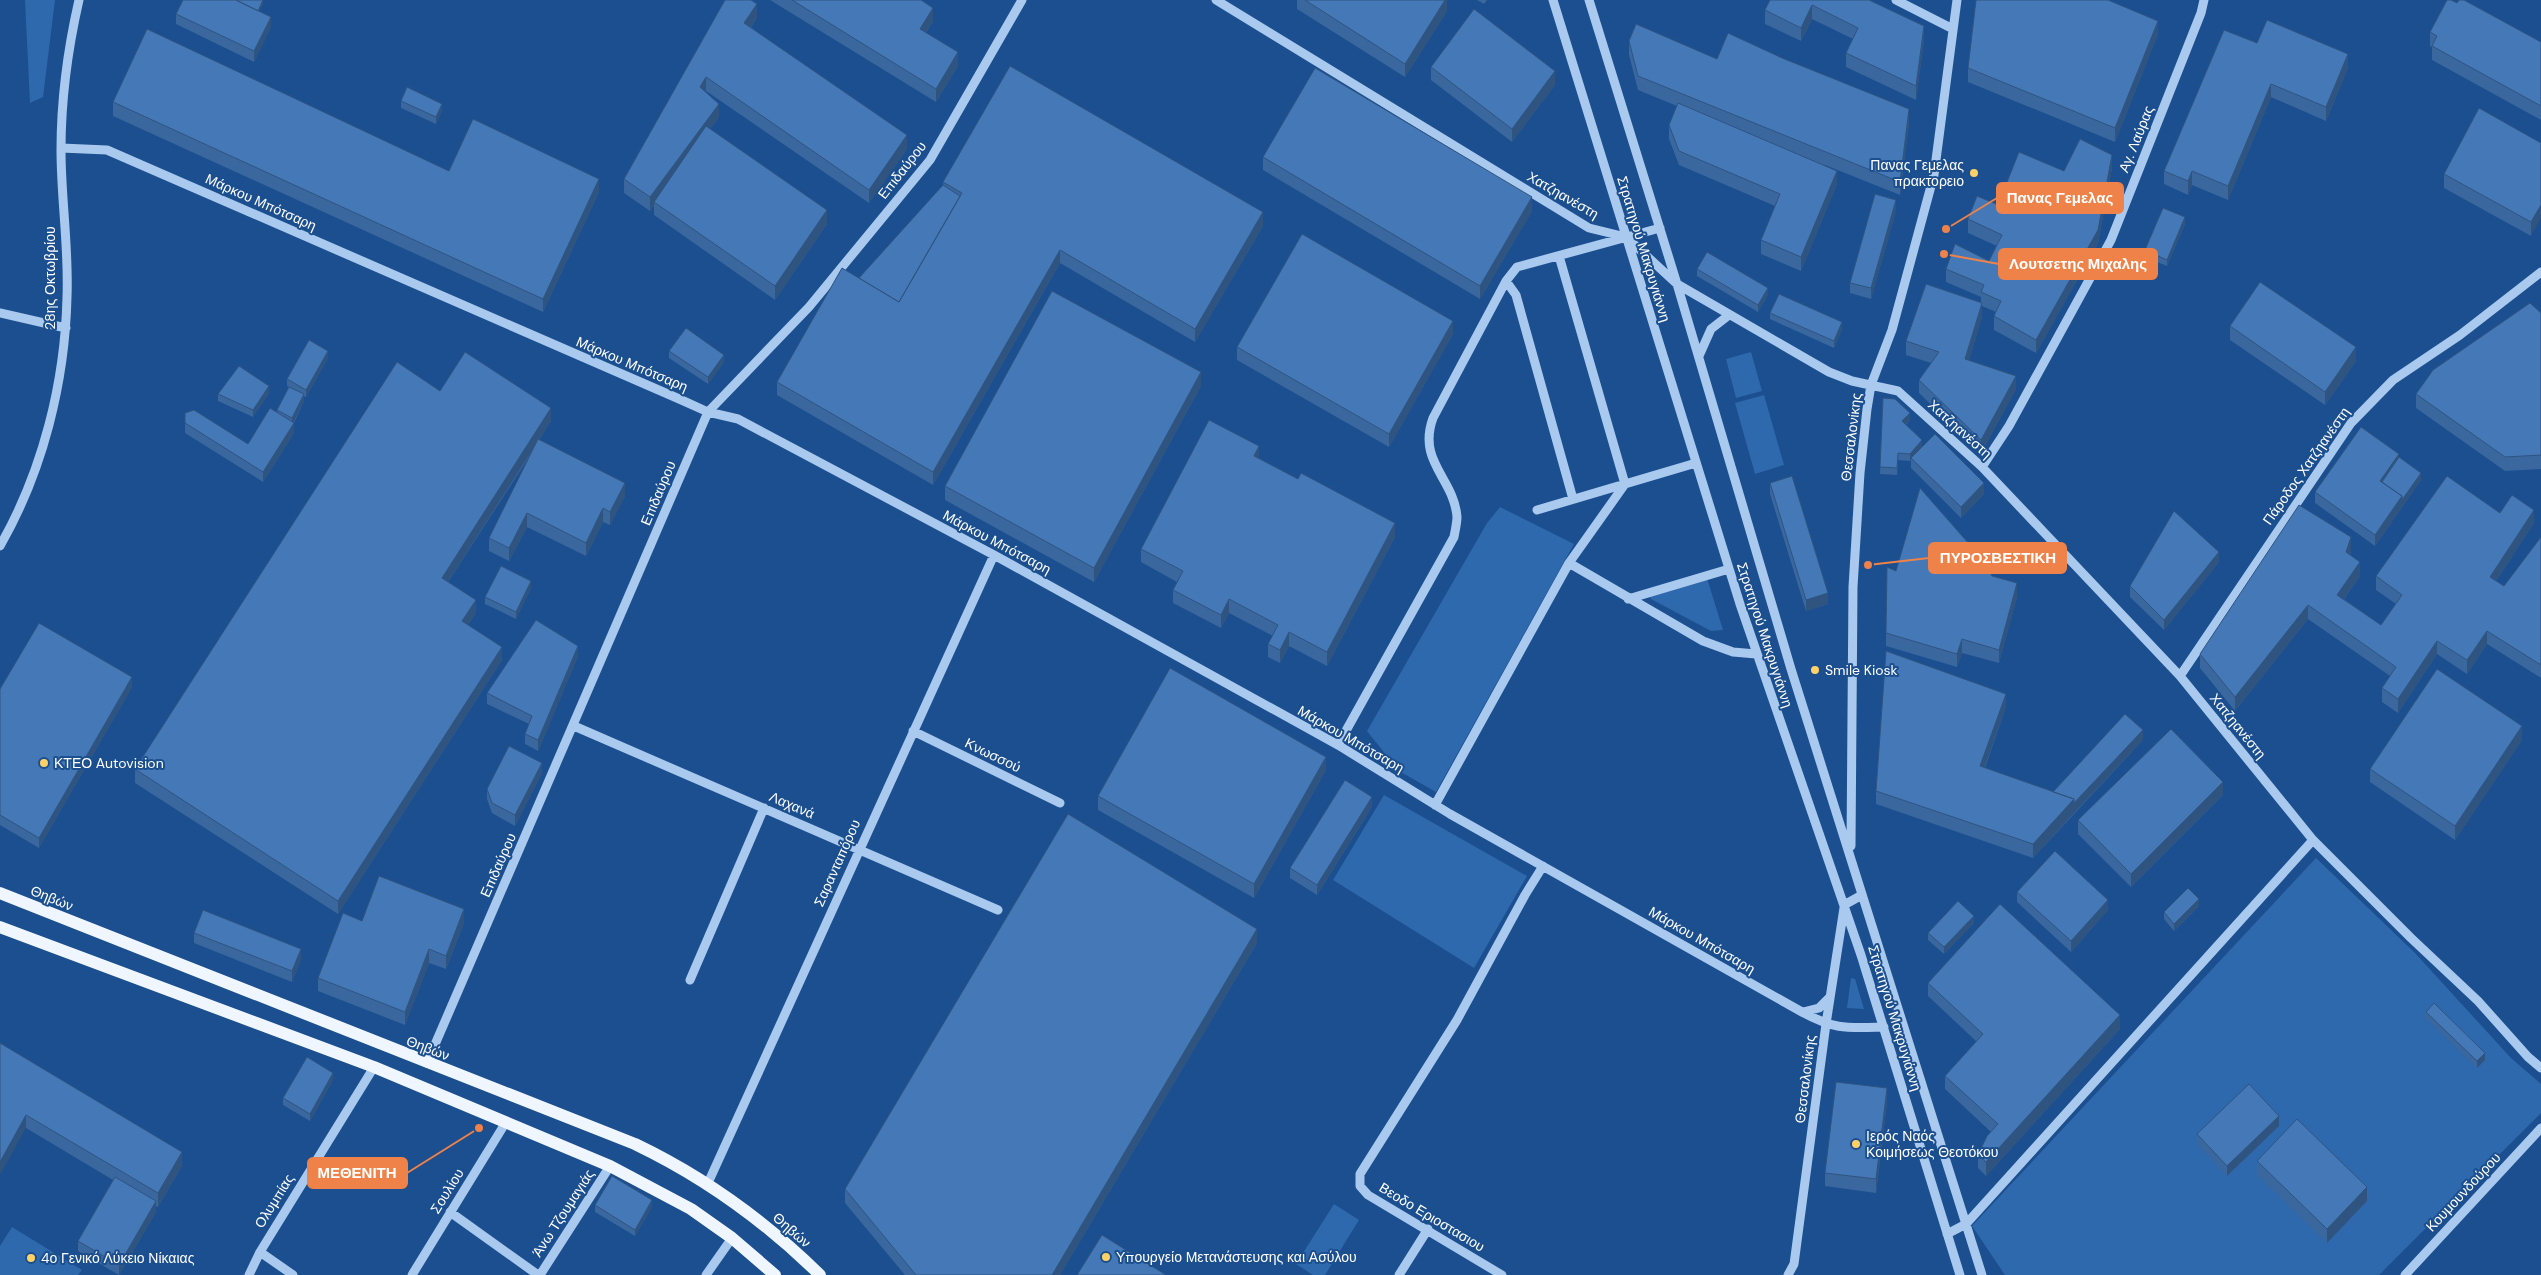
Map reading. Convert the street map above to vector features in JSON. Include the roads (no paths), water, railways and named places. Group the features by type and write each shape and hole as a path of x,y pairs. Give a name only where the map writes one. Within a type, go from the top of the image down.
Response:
{"main road":[{"name":"Θηβών","path":"0,893 635,1144 669,1160 708,1183 749,1213 820,1275"},
{"path":"0,927 374,1067 610,1166 684,1205 732,1238 775,1275"}],"street":[{"name":"28ης Οκτωβρίου","path":"0,546 31,481 49,423 59,378 66,328 67,275 61,148 67,74 79,0"},
{"name":"Επιδαύρου","path":"427,1063 708,412 809,307 930,160 1022,0"},
{"name":"Χατζηανέστη","path":"1216,0 1589,228 1626,237 1677,284 1729,315 1829,372 1898,391 1982,467 2180,676 2313,840 2411,938 2478,1001 2528,1057 2541,1068"},
{"name":"Στρατηγού Μακρυγιάννη","path":"1553,0 1756,654 1844,905 1884,1027 1960,1275"},
{"name":"Στρατηγού Μακρυγιάννη","path":"1589,0 1699,356 1791,669 1982,1275"},
{"path":"1896,0 1953,29"},
{"name":"Θεσσαλονίκης","path":"1851,858 1853,587 1860,473 1871,385 1892,330 1932,184 1957,0"},
{"name":"Αγ. Λαύρας","path":"1982,467 2009,426 2111,240 2201,13 2204,0"},
{"name":"Μάρκου Μπότσαρη","path":"61,148 106,150 708,412 738,420 994,555 1338,745 1435,804 1802,1012 1826,1024 1852,1028 1884,1027"},
{"path":"1338,745 1454,537 1457,518 1454,502 1432,458 1428,445 1428,431 1433,418 1506,281 1517,267 1660,228"},
{"path":"1559,256 1625,484"},
{"name":"Πάροδος Χατζηανέστη","path":"2180,676 2351,423 2392,380 2460,335 2541,272"},
{"path":"1506,281 1516,295 1573,499"},
{"path":"0,313 66,328"},
{"path":"1699,356 1711,329 1729,315"},
{"path":"1537,510 1696,463"},
{"path":"1435,804 1569,563 1625,484"},
{"name":"Σαρανταπόρου","path":"708,1183 858,849 994,555"},
{"path":"1569,563 1628,599 1716,647 1756,654"},
{"path":"1628,599 1729,569"},
{"name":"Λαχανά","path":"574,726 998,910"},
{"name":"Κνωσσού","path":"913,731 1060,804"},
{"path":"690,980 764,808"},
{"path":"1947,1234 1966,1224 2313,840"},
{"name":"Βεοδο Εριοστασιου","path":"1495,1273 1428,1229 1368,1195 1360,1186 1360,1174 1457,1020 1525,895 1543,866"},
{"path":"1844,905 1862,895"},
{"name":"Θεσσαλονίκης","path":"1788,1275 1795,1255 1844,905"},
{"path":"1802,1012 1819,1008 1830,997"},
{"name":"Ολυμπίας","path":"249,1275 260,1252 374,1067"},
{"name":"Σουλίου","path":"412,1275 506,1122"},
{"name":"Κουμουνδούρου","path":"2406,1275 2541,1128"},
{"name":"Άνω Τζουμαγιάς","path":"539,1275 610,1166"},
{"path":"450,1212 539,1275"},
{"path":"1399,1275 1428,1229"},
{"path":"706,1275 732,1238"},
{"path":"260,1252 293,1275"}],"place":[{"name":"Πανας Γεμελας πρακτορειο","path":"1974,173"},
{"name":"Πανας Γεμελας","path":"1946,229"},
{"name":"Λουτσετης Μιχαλης","path":"1944,254"},
{"name":"ΠΥΡΟΣΒΕΣΤΙΚΗ","path":"1868,565"},
{"name":"Smile Kiosk","path":"1815,670"},
{"name":"ΚΤΕΟ Autovision","path":"44,763"},
{"name":"ΜΕΘΕΝΙΤΗ","path":"479,1128"},
{"name":"Ιερός Ναός Κοιμήσεως Θεοτόκου","path":"1856,1144"},
{"name":"Υπουργείο Μετανάστευσης και Ασύλου","path":"1106,1257"},
{"name":"4ο Γενικό Λύκειο Νίκαιας","path":"31,1258"}]}
